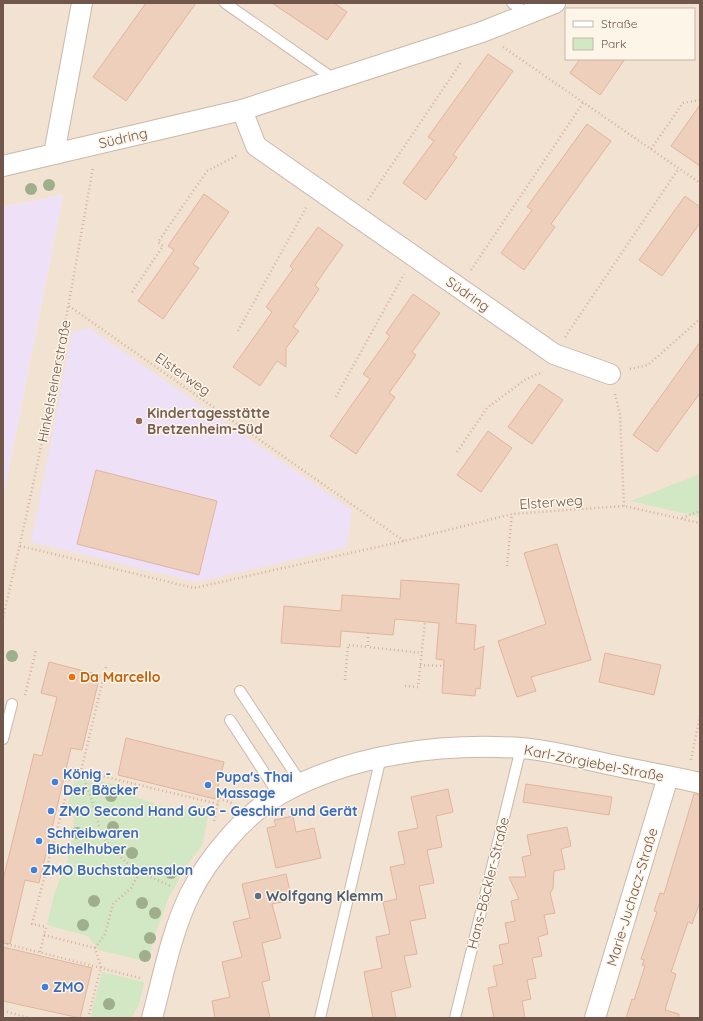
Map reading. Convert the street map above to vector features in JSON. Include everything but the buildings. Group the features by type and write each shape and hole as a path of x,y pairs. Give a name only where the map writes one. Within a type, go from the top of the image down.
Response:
{"street":[{"path":"54,154 82,3"},
{"name":"Südring","path":"3,166 242,110 482,32 555,3"},
{"path":"242,110 256,146"},
{"name":"Südring","path":"256,146 554,354 610,374"},
{"name":"Karl-Zörgiebel-Straße","path":"152,1018 177,923 190,893 209,864 231,836 254,813 278,794 301,783 343,768 381,757 437,750 521,748 538,750 685,780"},
{"name":"Marie-Juchacz-Straße","path":"595,1018 685,780"}],"lane":[{"path":"225,3 334,79"},
{"path":"512,3 528,14"},
{"path":"240,691 301,783"},
{"path":"3,739 12,704"},
{"path":"230,720 278,794"},
{"name":"Hans-Böckler-Straße","path":"455,1018 521,748"},
{"path":"320,1018 381,757"}],"path":[{"path":"357,216 482,32 700,183"},
{"path":"651,149 683,103 700,100"},
{"path":"459,288 583,103"},
{"name":"Hinkelsteinerstraße","path":"3,617 20,546 69,306 96,144"},
{"path":"132,292 163,246 158,242 207,171 256,146"},
{"path":"554,354 678,168"},
{"path":"238,331 316,188"},
{"path":"336,397 414,256"},
{"name":"Elsterweg","path":"69,306 404,541"},
{"path":"624,506 620,414 610,374 648,365 700,319"},
{"path":"458,452 487,408 526,379 573,360"},
{"name":"Elsterweg","path":"20,546 194,588 404,541 512,514 624,506 700,523"},
{"path":"682,518 700,511"},
{"path":"507,566 512,514"},
{"path":"405,686 418,688 425,622"},
{"path":"368,633 368,646"},
{"path":"345,680 348,645 422,653"},
{"path":"12,704 24,697 36,650"},
{"path":"420,665 444,666"},
{"path":"106,667 81,771 91,796 101,834 116,853 140,872 158,882 190,893"},
{"path":"104,676 123,680"},
{"path":"685,780 700,715"},
{"path":"40,952 46,927 32,924 73,769 218,804"},
{"path":"214,820 219,798 236,805"},
{"path":"95,948 105,934 113,904 130,888 140,872"},
{"path":"44,934 95,948"},
{"path":"3,942 161,983"},
{"path":"88,1018 101,967 95,948"},
{"path":"3,1011 30,1018"}],"shaded area":[{"path":"3,3 700,3 700,1018 3,1018 3,498 63,195 3,207"},
{"path":"63,195 3,498 3,207"},
{"name":"Kindertagesstätte Bretzenheim-Süd","path":"89,328 352,510 347,547 197,582 31,542 72,332"}],"green space":[{"path":"700,474 700,517 631,501"},
{"path":"76,775 118,785 117,791 162,806 193,809 195,804 209,808 203,844 189,862 170,895 155,934 148,962 99,950 88,936 47,925 54,894 67,862 73,834 74,812 72,808 67,807"},
{"path":"102,972 144,982 139,1005 131,1018 90,1018"}],"place":[{"name":"Kindertagesstätte Bretzenheim-Süd","path":"139,421"},
{"name":"Da Marcello","path":"72,677"},
{"name":"König - Der Bäcker","path":"55,782"},
{"name":"Pupa's Thai Massage","path":"208,785"},
{"name":"ZMO Second Hand GuG – Geschirr und Gerät","path":"51,811"},
{"name":"Schreibwaren Bichelhuber","path":"39,841"},
{"name":"ZMO Buchstabensalon","path":"34,870"},
{"name":"Wolfgang Klemm","path":"258,896"},
{"name":"ZMO","path":"45,987"}]}
